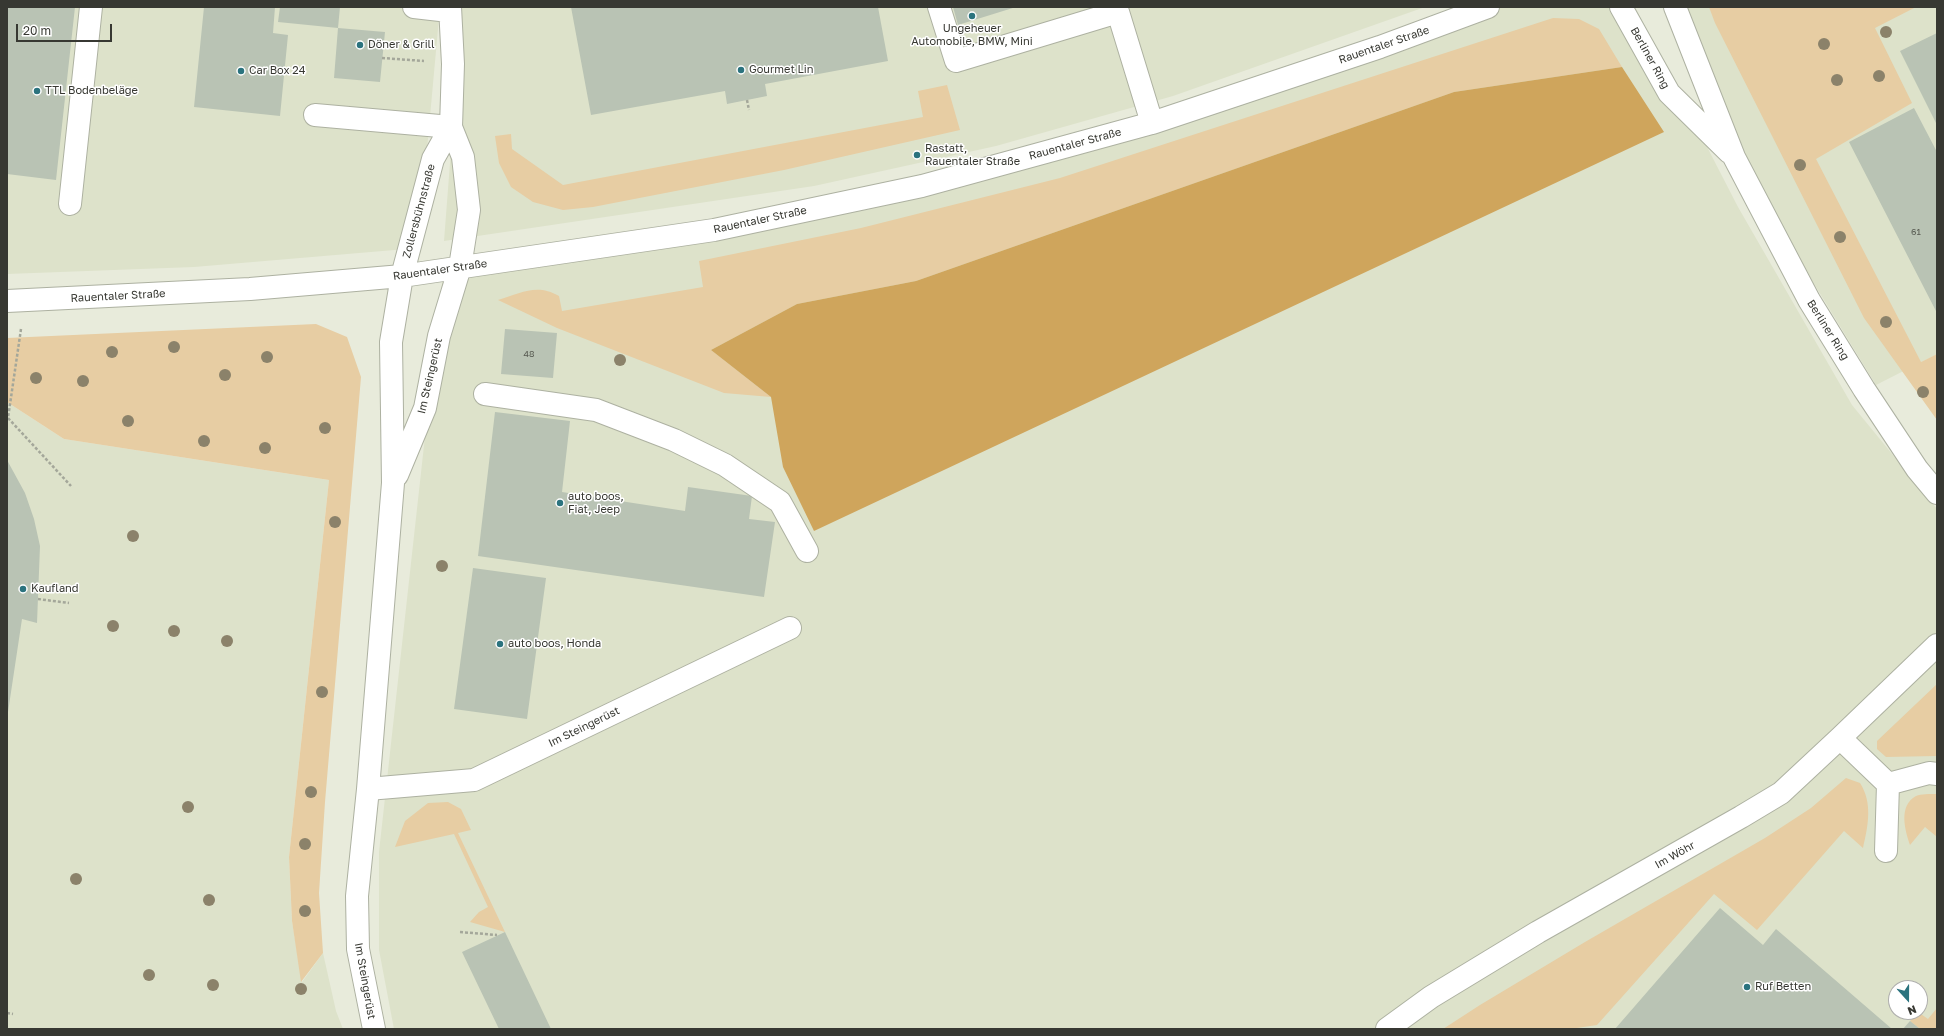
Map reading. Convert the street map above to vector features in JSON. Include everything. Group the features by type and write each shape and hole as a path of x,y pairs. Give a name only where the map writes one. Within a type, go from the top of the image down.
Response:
{"street":[{"path":"70,204 91,7"},
{"path":"414,7 450,9"},
{"path":"939,7 956,61 1118,12 1152,123"},
{"name":"Rauentaler Straße","path":"16,301 250,289 402,276 736,225 922,186 1152,123 1380,48 1488,7"},
{"name":"Berliner Ring","path":"1621,7 1669,94 1734,157"},
{"name":"Berliner Ring","path":"1675,7 1734,157 1809,300 1917,469 1937,493"},
{"name":"Zollersbühnstraße","path":"450,9 453,64 451,127 463,157 469,210 460,267"},
{"path":"316,115 451,127"},
{"name":"Zollersbühnstraße","path":"402,276 433,159 451,127"},
{"name":"Im Steingerüst","path":"393,483 425,408 440,336 460,267"},
{"name":"Im Steingerüst","path":"374,1029 358,949 357,896 368,789 393,483 391,342 402,276"},
{"path":"485,394 596,410 674,440 725,465 780,502 807,551"},
{"name":"Im Steingerüst","path":"368,789 474,780 790,628"},
{"name":"Im Wöhr","path":"1387,1029 1431,997 1538,932 1741,817 1781,792 1937,645"},
{"path":"1840,738 1888,784 1886,851"},
{"path":"1888,784 1929,773 1937,774"}],"path":[{"path":"382,58 453,64"},
{"path":"747,100 749,110"},
{"path":"16,301 7,418 71,486"},
{"path":"38,598 69,604"},
{"path":"460,932 497,936"},
{"path":"7,1012 13,1014"}],"shaded area":[{"path":"7,7 440,7 418,248 194,267 7,274"},
{"path":"462,7 1425,7 1173,96 996,146 814,186 444,241"},
{"path":"1495,7 1635,7 1738,207 1852,405 1937,509 1937,1029 394,1029 379,950 379,852 443,274 999,173"},
{"path":"1665,7 1937,7 1937,354 1876,385 1764,202"},
{"path":"1709,7 1916,7 1875,28 1912,103 1816,159 1921,362 1937,354 1937,420 1864,318 1715,23"},
{"path":"1553,18 1579,19 1599,29 1622,67 1454,92 916,281 797,304 711,350 771,397 724,393 557,328 498,300 529,290 543,290 559,296 562,311 703,287 699,261 861,228 1060,178"},
{"path":"1622,67 1664,132 814,531 783,467 771,397 711,350 797,304 916,281 1454,92"},
{"path":"947,85 960,130 784,170 593,207 563,210 533,202 511,187 499,163 495,136 511,134 512,149 563,185 923,117 918,91"},
{"path":"316,324 347,337 361,377 325,802 319,893 323,953 301,982 292,921 289,857 329,480 64,439 7,402 7,338"},
{"path":"7,402 64,439 329,480 289,857 292,921 302,982 323,953 336,1011 343,1029 7,1029"},
{"path":"1937,684 1937,756 1886,757 1877,749 1877,741"},
{"path":"1846,778 1860,783 1867,798 1868,823 1863,848 1844,831 1757,930 1714,894 1597,1025 1570,1029 1443,1029 1585,942 1765,838 1811,808"},
{"path":"1923,794 1937,794 1937,837 1925,827 1910,845 1904,819 1910,800"},
{"path":"448,802 461,809 471,830 458,833 505,932 470,922 479,912 488,907 454,834 395,847 405,821 428,803"},
{"path":"1937,1008 1937,1029 1920,1029 1910,1021 1928,1020"}],"building":[{"name":"TTL Bodenbeläge","path":"7,7 75,7 56,180 7,174"},
{"name":"Car Box 24","path":"204,7 275,7 273,33 288,35 280,116 194,107"},
{"path":"280,7 340,7 338,28 278,22"},
{"path":"571,7 878,7 888,61 765,84 767,96 727,104 725,91 591,115"},
{"name":"Ungeheuer Automobile, BMW, Mini","path":"953,7 1016,7 958,25"},
{"name":"Döner & Grill","path":"338,28 385,32 380,82 334,78"},
{"path":"1937,33 1937,125 1900,51"},
{"path":"1914,108 1937,152 1937,313 1849,142"},
{"path":"505,329 557,333 553,378 501,374"},
{"name":"auto boos, Fiat, Jeep","path":"495,412 570,421 562,492 685,511 688,487 752,496 749,519 775,522 764,597 478,556"},
{"name":"Kaufland","path":"7,460 25,493 34,519 40,546 37,623 22,619 8,712"},
{"name":"auto boos, Honda","path":"473,568 546,578 527,719 454,709"},
{"name":"Ruf Betten","path":"1720,908 1763,945 1776,929 1892,1029 1615,1029"},
{"path":"505,932 551,1029 499,1029 462,952"},
{"path":"1910,1021 1920,1029 1903,1029"}],"place":[{"name":"Ungeheuer Automobile, BMW, Mini","path":"972,16"},
{"name":"Döner & Grill","path":"360,45"},
{"name":"Gourmet Lin","path":"741,70"},
{"name":"Car Box 24","path":"241,71"},
{"name":"TTL Bodenbeläge","path":"37,91"},
{"name":"Rastatt, Rauentaler Straße","path":"917,155"},
{"name":"auto boos, Fiat, Jeep","path":"560,503"},
{"name":"Kaufland","path":"23,589"},
{"name":"auto boos, Honda","path":"500,644"},
{"name":"Ruf Betten","path":"1747,987"}]}
